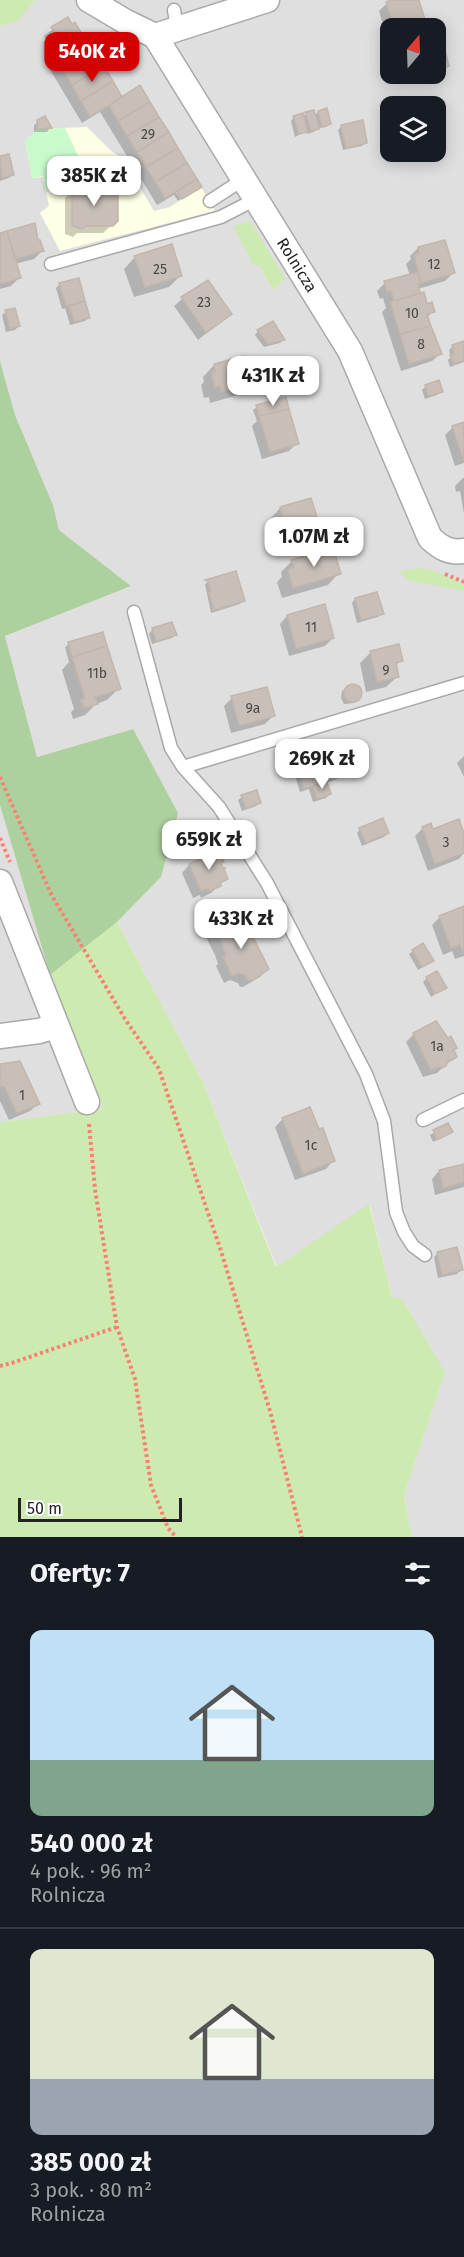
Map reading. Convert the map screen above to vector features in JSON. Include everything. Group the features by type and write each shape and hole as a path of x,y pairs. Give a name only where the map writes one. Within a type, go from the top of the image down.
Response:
{"street":[{"path":"89,0 101,9 169,25 267,0"},
{"name":"Rolnicza","path":"169,25 250,189 350,351 430,538 444,549 453,552 464,551"},
{"path":"0,882 87,1102"},
{"path":"0,1036 39,1031 56,1026"}],"lane":[{"path":"210,201 250,189"},
{"path":"51,264 221,217 250,189"},
{"path":"134,612 171,748 183,767 219,807 267,883 366,1074 384,1121 396,1212 413,1246 425,1256"},
{"path":"183,767 464,683"},
{"path":"423,1120 464,1100"}],"path":[{"path":"0,777 51,894 125,1019 159,1069 221,1251 270,1411 302,1537"},
{"path":"87,1102 94,1189 117,1327 135,1379 151,1485 168,1528 176,1537"},
{"path":"0,1365 12,1363 117,1327"}],"shaded area":[{"path":"0,0 464,0 464,1537 412,1537 404,1495 445,1372 392,1297 370,1205 277,1267 202,1080 117,922 161,877 132,729 37,757 5,636 131,586 59,530 53,505 15,415 0,361"},
{"path":"87,127 110,150 123,159 154,211 170,207 201,187 215,211 60,251 40,213 49,206 43,177 32,178 25,141 38,129"},
{"path":"0,805 50,975 104,1109 0,1122"}],"green space":[{"path":"0,0 35,0 18,21 0,26"},
{"path":"65,128 88,177 46,192 43,176 32,178 25,141 38,129"},
{"path":"250,221 285,278 273,290 259,265 254,266 233,226"},
{"path":"0,361 15,415 53,505 59,530 131,586 5,636 37,757 133,729 178,813 161,877 117,922 50,975 0,805"},
{"path":"421,568 436,571 464,585 464,591 408,580 398,572"},
{"path":"117,922 202,1080 276,1267 369,1204 392,1297 402,1299 445,1372 404,1495 412,1537 0,1537 0,1122 103,1109 50,975"}],"building":[{"path":"419,0 424,18 391,18 386,2"},
{"path":"68,17 72,24 75,22 83,36 60,50 51,33 54,32 51,27"},
{"path":"85,35 94,50 63,70 53,54"},
{"path":"94,50 104,66 72,85 63,70"},
{"path":"104,66 113,81 81,101 72,85"},
{"path":"113,81 122,97 90,117 81,101"},
{"path":"140,85 150,102 118,121 109,105"},
{"path":"150,102 159,117 127,136 118,121"},
{"path":"327,108 331,124 322,127 318,111"},
{"path":"314,110 319,129 311,131 305,112"},
{"path":"303,113 308,132 299,134 293,116"},
{"path":"45,116 52,128 37,129 37,120"},
{"path":"159,117 169,132 137,152 127,136"},
{"path":"363,120 367,143 346,148 341,125"},
{"path":"169,132 178,148 146,167 137,152"},
{"path":"178,148 187,163 155,182 146,167"},
{"path":"9,154 14,175 2,178 0,156"},
{"path":"187,163 197,179 165,198 155,182"},
{"path":"197,179 202,187 182,199 177,191"},
{"path":"83,185 86,189 118,189 118,221 113,226 86,226 82,229 72,226 72,189"},
{"path":"35,223 38,240 44,251 15,259 7,231"},
{"path":"7,231 21,278 0,284 0,233"},
{"path":"445,240 455,273 421,283 414,255 419,253 418,247"},
{"path":"172,244 182,276 145,287 134,256"},
{"path":"418,272 421,283 418,284 420,293 394,301 391,291 387,292 384,281"},
{"path":"79,278 85,301 66,306 59,283"},
{"path":"208,280 232,314 206,333 181,297"},
{"path":"424,292 427,304 432,302 435,312 427,314 431,326 400,334 390,302"},
{"path":"85,301 90,318 74,322 69,306"},
{"path":"15,308 20,326 10,329 5,310"},
{"path":"273,321 285,340 268,344 257,330"},
{"path":"431,326 442,354 409,364 400,334"},
{"path":"464,341 464,360 454,364 450,355 454,354 452,345"},
{"path":"244,356 251,384 221,392 220,386 215,388 211,372 215,372 214,364"},
{"path":"439,380 443,392 428,396 425,385"},
{"path":"286,397 289,409 259,416 256,405"},
{"path":"289,409 299,444 270,452 259,416"},
{"path":"464,422 464,459 463,459 452,426"},
{"path":"311,498 322,533 290,543 280,507"},
{"path":"334,550 341,574 293,588 288,570 294,567 291,560 317,552 318,555"},
{"path":"236,571 245,601 214,610 208,581 205,580"},
{"path":"377,592 384,614 361,620 355,598"},
{"path":"325,604 334,638 296,649 287,615"},
{"path":"172,622 177,635 156,641 152,628"},
{"path":"103,632 107,646 72,657 68,642"},
{"path":"399,644 403,661 396,663 399,677 377,682 370,651"},
{"path":"107,646 121,689 95,697 98,704 84,708 81,700 85,698 72,657"},
{"path":"353,684 359,687 362,693 359,699 353,702 347,699 344,693 347,687"},
{"path":"267,687 275,716 239,726 231,696"},
{"path":"332,742 343,776 304,789 296,764 301,763 299,757 307,754 306,749"},
{"path":"327,782 331,794 317,799 313,786"},
{"path":"257,790 261,803 246,808 241,795"},
{"path":"383,818 389,833 366,843 359,828"},
{"path":"459,819 464,833 464,853 435,864 422,827 431,823 433,829"},
{"path":"219,850 224,862 221,863 223,868 226,868 224,869 228,879 220,883 221,886 209,891 208,888 201,891 189,864"},
{"path":"464,906 463,953 460,944 451,948 439,916"},
{"path":"239,916 248,934 251,933 269,969 253,980 248,980 245,975 239,973 232,976 223,957 226,956 223,946 213,928"},
{"path":"423,943 434,961 422,967 412,950"},
{"path":"437,971 447,988 435,994 426,977"},
{"path":"436,1021 448,1038 451,1036 457,1048 454,1050 457,1057 442,1068 431,1070 413,1033"},
{"path":"20,1061 40,1104 17,1113 4,1086 0,1087 0,1064"},
{"path":"310,1107 319,1129 323,1128 335,1161 303,1174 282,1118"},
{"path":"448,1123 453,1132 437,1140 433,1130"},
{"path":"464,1164 464,1182 443,1188 439,1170"},
{"path":"457,1247 463,1270 442,1275 437,1252"}]}
